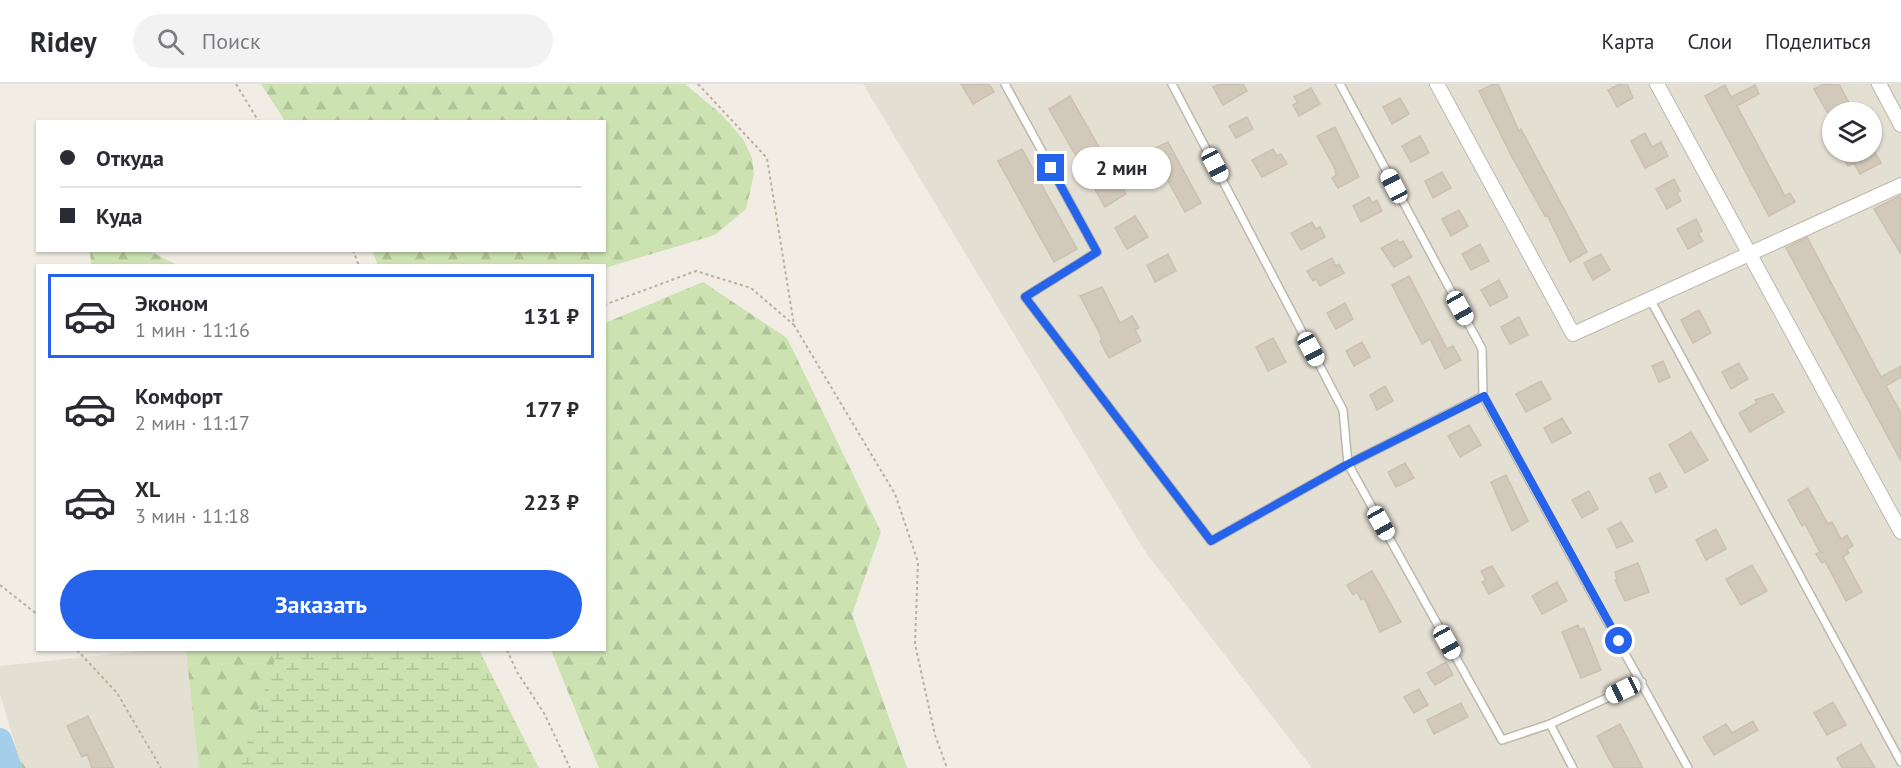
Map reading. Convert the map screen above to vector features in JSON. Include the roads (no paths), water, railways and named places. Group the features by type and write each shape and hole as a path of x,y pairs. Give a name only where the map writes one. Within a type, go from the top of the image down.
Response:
{"street":[{"path":"1437,84 1572,334 1901,185"},
{"path":"1657,84 1901,532"},
{"path":"1879,84 1901,125"}],"lane":[{"path":"1005,84 1097,252 1025,297 1211,541 1348,464 1484,396"},
{"path":"1172,84 1343,410 1348,464 1502,740 1550,724 1642,682"},
{"path":"1340,84 1482,349 1484,396 1688,768"},
{"path":"1650,299 1901,762"},
{"path":"1550,724 1573,768"}],"waterway":[{"path":"0,740 10,768"}]}
